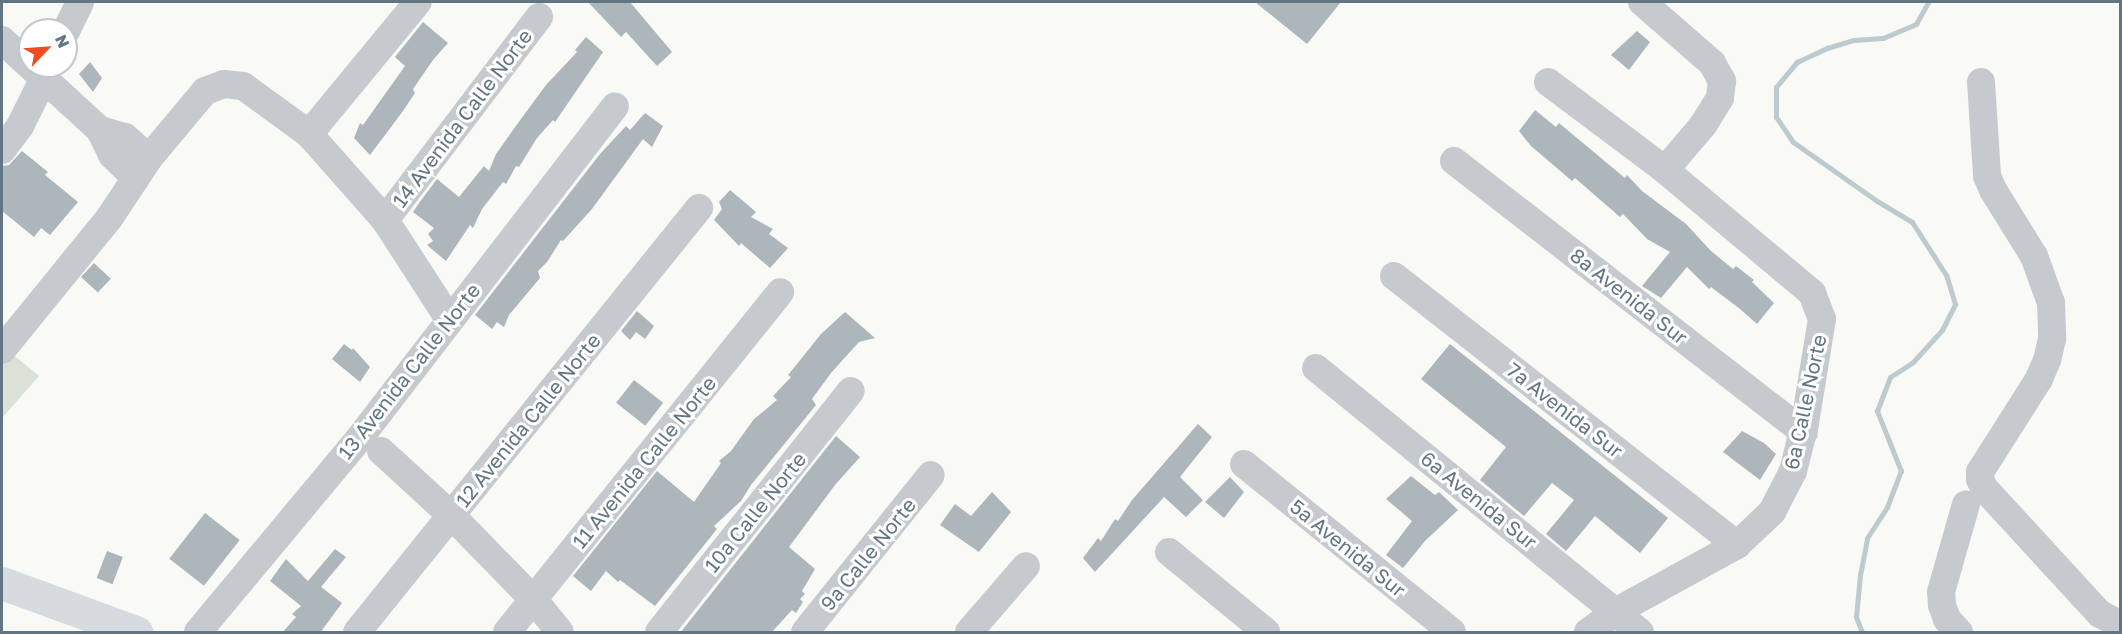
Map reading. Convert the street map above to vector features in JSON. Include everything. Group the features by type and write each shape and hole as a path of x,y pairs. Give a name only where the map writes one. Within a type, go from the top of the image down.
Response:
{"main road":[{"path":"2,583 136,633"}],"street":[{"path":"72,18 80,2"},
{"path":"309,134 418,2"},
{"path":"1548,82 1665,170 1704,124 1720,98 1722,81 1712,63 1642,2"},
{"name":"14 Avenida Calle Norte","path":"386,220 539,17"},
{"path":"2,40 18,52"},
{"path":"2,150 20,126 44,78"},
{"path":"52,78 100,130 112,155 142,168"},
{"path":"1981,82 1987,176 1993,190 2034,256 2051,303 2052,339 2039,380 1980,472 1980,480 1984,488 2100,614 2121,624"},
{"path":"2,350 110,217 142,168 205,91 224,84 243,86 309,134 386,220 449,319"},
{"name":"13 Avenida Calle Norte","path":"198,633 358,440 615,106"},
{"name":"8a Avenida Sur","path":"1454,161 1804,432"},
{"name":"6a Calle Norte","path":"1588,633 1617,611 1737,544 1772,512 1793,471 1804,432 1822,319 1812,292 1665,170"},
{"name":"12 Avenida Calle Norte","path":"357,633 699,208"},
{"name":"7a Avenida Sur","path":"1394,276 1737,544"},
{"name":"11 Avenida Calle Norte","path":"507,633 780,292"},
{"name":"6a Avenida Sur","path":"1316,369 1617,611 1640,633"},
{"name":"10a Calle Norte","path":"659,633 851,391"},
{"path":"381,451 452,516 534,600 560,633"},
{"name":"5a Avenida Sur","path":"1244,464 1452,633"},
{"name":"9a Calle Norte","path":"805,633 931,475"},
{"path":"1959,633 1947,619 1942,605 1941,592 1966,504"},
{"path":"1169,552 1266,633"},
{"path":"969,633 1026,566"}],"shaded area":[{"path":"10,352 39,376 2,418 2,359"}],"building":[{"path":"588,2 630,2 672,52 657,66 626,32 621,37"},
{"path":"1255,2 1341,2 1307,44"},
{"path":"423,22 448,43 433,60 413,89 415,93 370,155 354,138 360,123 363,125 405,66 395,57"},
{"path":"1637,31 1650,42 1629,70 1611,55"},
{"path":"586,37 603,52 555,122 553,120 537,138 519,167 516,166 506,184 503,182 482,209 473,228 470,225 446,261 427,245 433,241 428,234 434,228 413,212 437,179 459,197 484,166 489,171 496,154 518,123 546,85 577,52 575,50"},
{"path":"90,62 102,78 93,92 79,74"},
{"path":"1535,110 1556,127 1559,123 1625,178 1627,175 1642,191 1686,224 1711,251 1733,269 1736,266 1754,280 1752,282 1774,303 1757,324 1711,287 1709,289 1687,267 1661,298 1642,286 1670,252 1647,239 1623,214 1620,217 1575,178 1572,181 1531,146 1519,131"},
{"path":"645,113 663,126 652,147 643,139 592,209 563,241 561,240 547,262 538,271 540,278 509,315 504,327 497,322 492,329 475,315 600,154 626,126 630,130"},
{"path":"22,151 48,172 45,175 78,202 50,235 41,228 34,237 2,211 2,166 9,165"},
{"path":"730,190 756,212 751,217 773,229 769,234 788,248 770,268 741,243 739,246 714,220 722,209 719,202"},
{"path":"94,263 111,279 98,293 81,277"},
{"path":"637,311 654,326 645,339 636,332 630,340 621,331"},
{"path":"845,312 875,338 859,342 831,373 812,399 816,405 751,485 741,501 714,526 717,529 655,606 620,580 618,582 606,571 591,591 573,576 657,471 694,502 721,463 719,461 731,451 754,419 777,400 773,396 791,377 788,375 821,334"},
{"path":"344,344 352,350 353,348 370,367 360,382 332,359"},
{"path":"1450,344 1668,518 1640,553 1595,516 1566,551 1546,534 1574,500 1552,483 1524,516 1480,480 1506,447 1421,379"},
{"path":"634,380 663,403 645,426 616,403"},
{"path":"1198,424 1212,437 1180,477 1203,500 1186,517 1164,497 1095,572 1083,558 1098,538 1101,541 1115,519 1118,521 1132,500"},
{"path":"1742,431 1764,443 1776,454 1760,480 1723,452"},
{"path":"836,436 860,457 835,485 789,547 815,569 802,591 805,594 800,599 803,602 796,613 792,610 771,633 680,633"},
{"path":"1411,476 1435,495 1439,492 1458,510 1425,541 1403,568 1386,555 1412,521 1386,499"},
{"path":"1230,477 1244,492 1224,518 1205,502"},
{"path":"992,492 1011,512 979,552 940,525 955,504 971,516"},
{"path":"205,513 240,540 204,586 169,559"},
{"path":"335,549 346,557 321,587 342,603 320,633 282,633 296,617 292,614 301,606 270,581 286,559 308,581"},
{"path":"107,551 123,557 112,584 97,578"}],"waterway":[{"path":"1862,632 1856,617 1860,575 1867,538 1887,507 1901,471 1877,411 1890,377 1913,362 1942,330 1955,304 1946,275 1912,222 1877,201 1793,142 1776,117 1776,87 1797,62 1827,48 1854,40 1883,38 1916,24 1928,2"}]}
